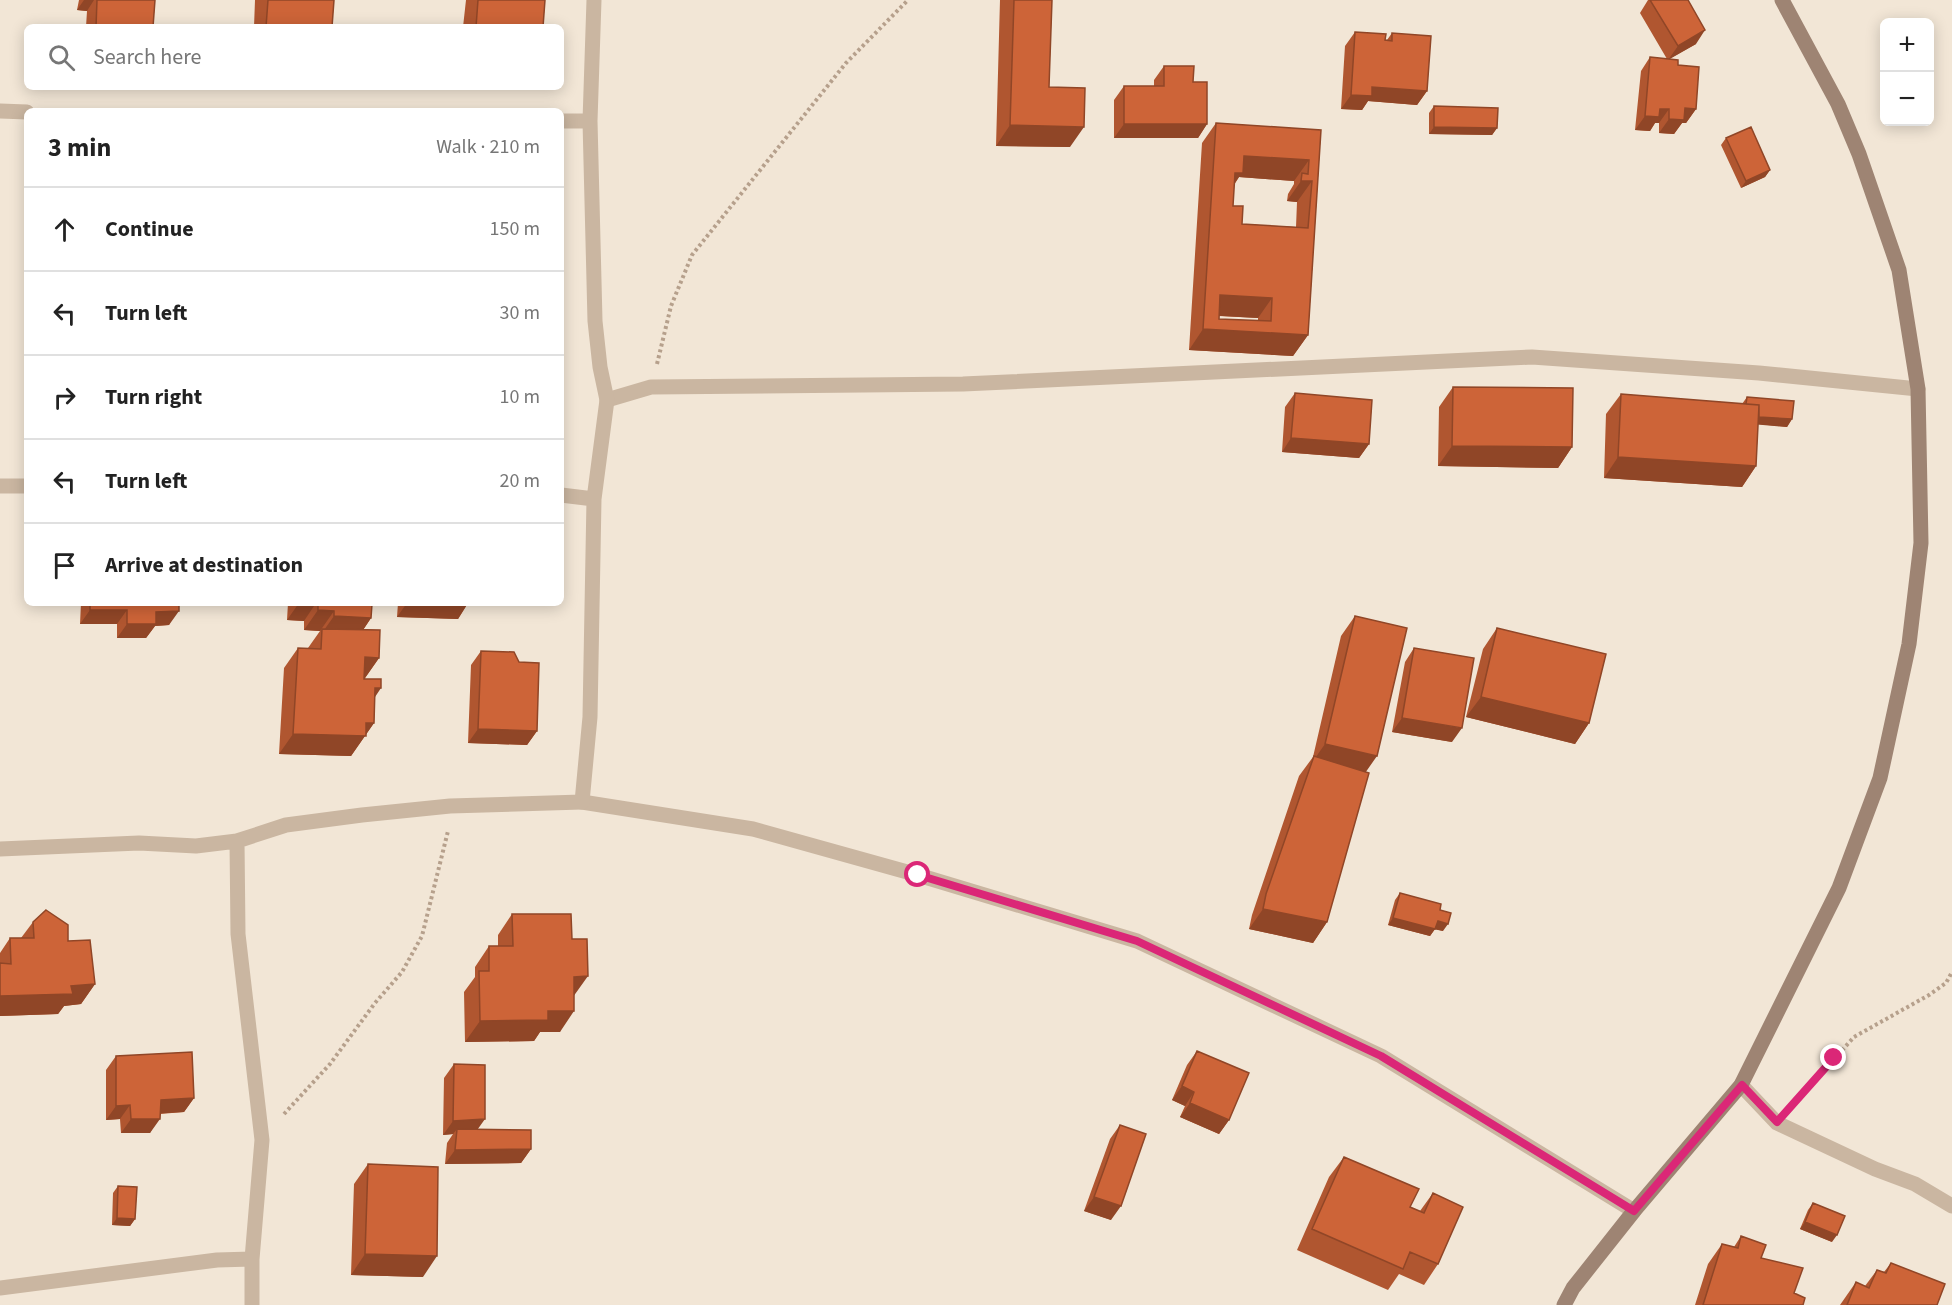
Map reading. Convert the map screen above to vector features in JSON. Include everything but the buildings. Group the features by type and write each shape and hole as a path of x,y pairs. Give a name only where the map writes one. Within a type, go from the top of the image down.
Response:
{"street":[{"path":"582,802 590,717 594,499 607,400 600,367 595,321 590,121 594,0"},
{"path":"1564,1305 1573,1288 1634,1211 1742,1085 1839,888 1880,778 1909,644 1921,543 1918,388 1899,270 1859,154 1838,104 1782,0"},
{"path":"0,111 24,112"},
{"path":"564,121 590,121"},
{"path":"607,400 651,387 963,384 1532,357 1759,373 1918,388"},
{"path":"0,486 24,486"},
{"path":"564,495 594,499"},
{"path":"0,849 139,843 196,846 237,841 286,825 362,814 450,806 582,802 753,829 918,875 1137,941 1381,1056 1634,1211"},
{"path":"237,841 238,934 262,1140 252,1259 252,1305"},
{"path":"1742,1085 1777,1122 1875,1169 1915,1184 1952,1206"},
{"path":"0,1288 217,1260 252,1259"}],"path":[{"path":"651,387 671,306 692,255 846,63 908,0"},
{"path":"262,1140 299,1095 330,1064 375,1003 402,972 422,936 443,857 450,806"},
{"path":"1777,1122 1854,1037 1929,995 1946,983 1952,972"}],"route":[{"path":"918,875 1137,941 1381,1056 1634,1211 1742,1085 1777,1122 1834,1058"}]}
